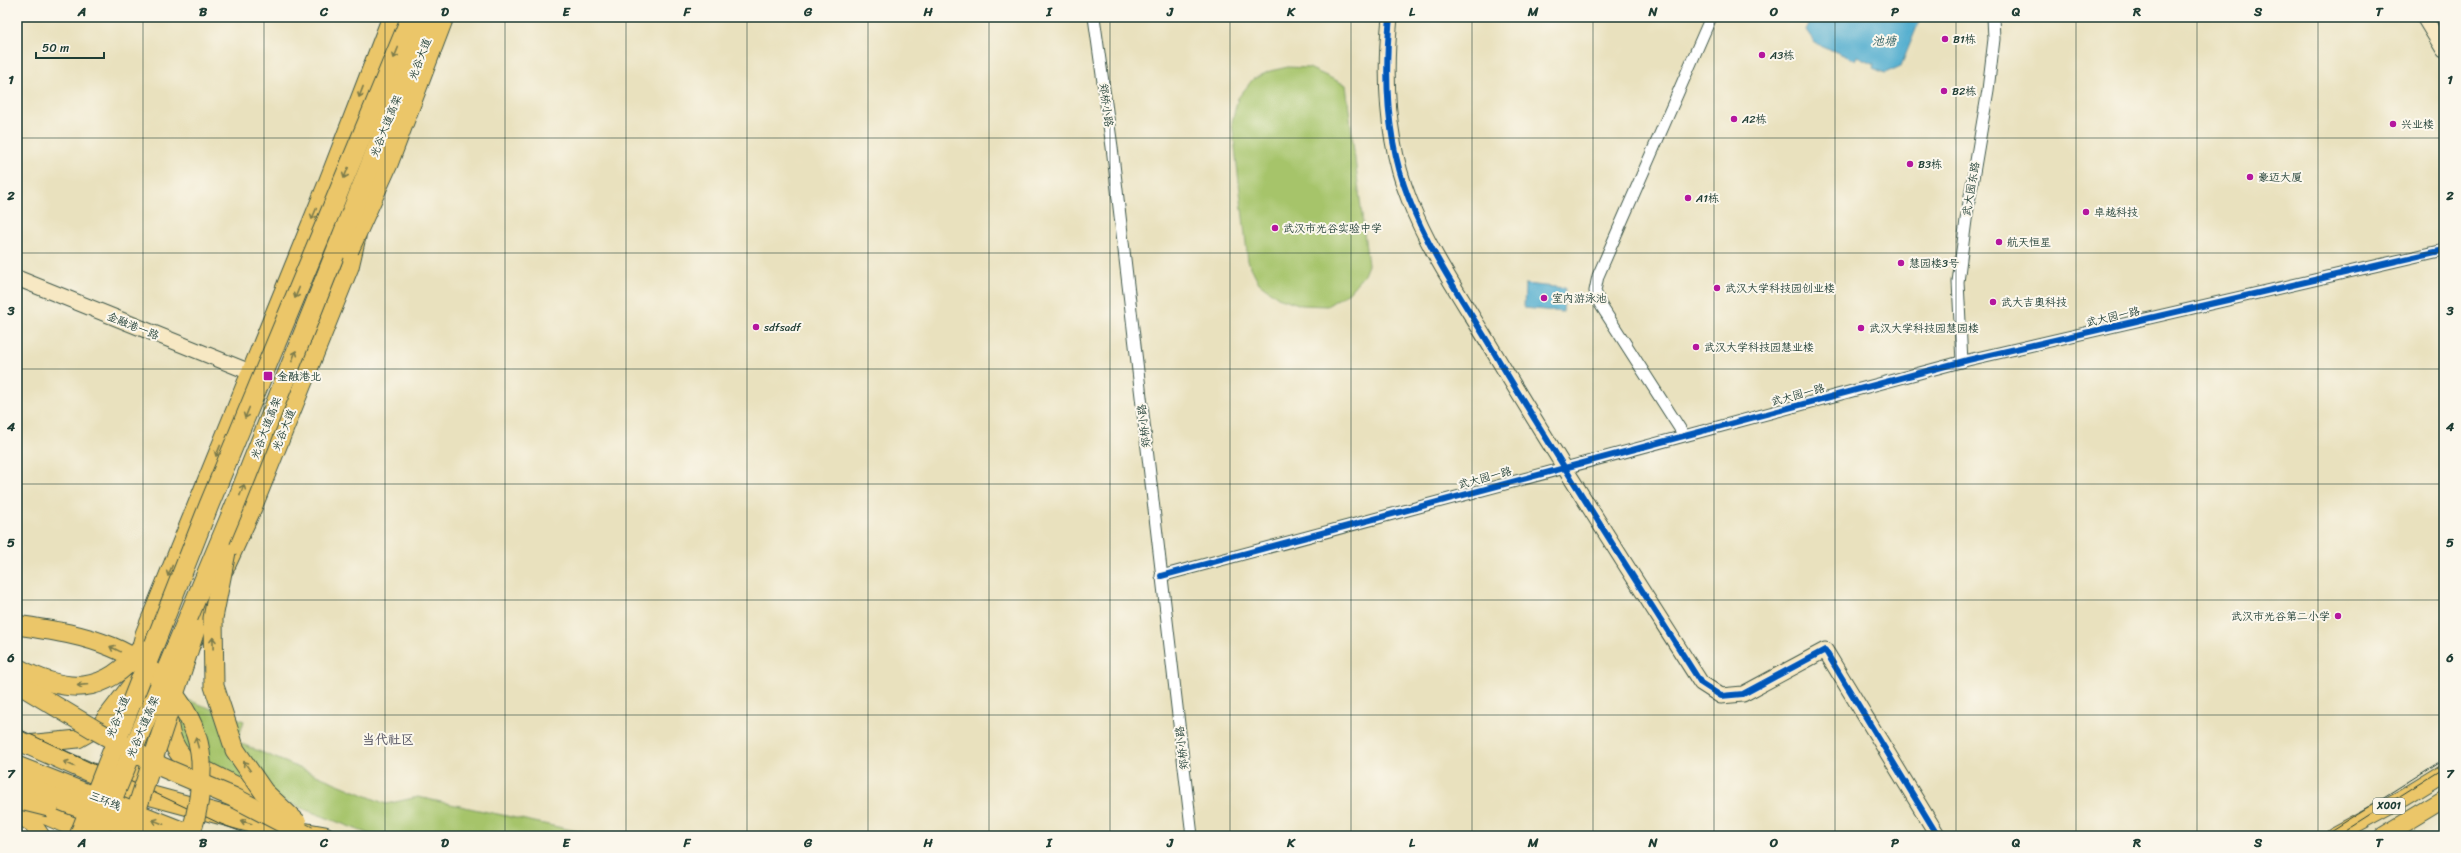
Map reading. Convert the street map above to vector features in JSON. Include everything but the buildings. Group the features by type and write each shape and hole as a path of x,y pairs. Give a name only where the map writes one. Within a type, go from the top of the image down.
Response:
{"highway":[{"name":"光谷大道高架","path":"74,833 167,616 209,505 411,17"},
{"name":"光谷大道高架","path":"97,836 234,508 429,17"},
{"path":"305,328 344,261 388,164 444,17"},
{"path":"234,508 213,618 214,686 235,750 264,792 309,836"},
{"path":"17,799 58,809 128,836 202,609 213,558"},
{"path":"17,668 61,686 101,683 119,673 167,616"},
{"path":"17,625 61,631 113,647 149,668 166,682 190,720 201,760 197,813 190,836"},
{"path":"17,683 162,767 233,797 309,836"},
{"path":"17,691 71,715"},
{"path":"166,708 170,738 178,753 186,761 336,836"},
{"path":"22,742 130,790 252,823 325,836"},
{"name":"三环线","path":"17,766 194,836"},
{"name":"三环线","path":"17,783 150,836"},
{"path":"17,802 74,833 94,836"}],"main road":[{"name":"光谷大道","path":"74,833 95,775 132,684 144,634 325,188 391,17"},
{"name":"光谷大道","path":"111,836 166,708 181,667 253,508 350,267 368,192 436,17"},
{"path":"22,742 78,739 99,727 132,684"},
{"name":"X001","path":"2333,836 2405,797 2444,773"},
{"path":"2357,836 2444,783"},
{"name":"X001","path":"2383,836 2444,799"},
{"name":"X001","path":"2393,836 2444,804"},
{"path":"17,814 33,824 41,836"}],"street":[{"name":"郑桥小路","path":"1094,17 1192,836"},
{"path":"1390,17 1387,41 1390,130 1408,198 1431,247 1563,467 1701,683 1721,696 1743,694 1825,650 1938,836"},
{"path":"1684,435 1600,304 1595,291 1598,276 1711,17"},
{"name":"武大园东路","path":"1962,362 1958,282 1966,220 1988,90 1994,39 1993,17"},
{"path":"2424,17 2444,50"},
{"name":"武大园一路","path":"1161,576 1563,467 1962,362 2444,250"},
{"name":"金融港一路","path":"17,278 250,372"}],"green space":[{"path":"1288,67 1309,68 1346,85 1368,265 1364,275 1349,292 1327,306 1301,305 1278,297 1259,283 1248,261 1232,122 1238,98 1253,79 1270,71"},
{"path":"180,697 244,721 237,742 386,804 418,797 600,836 374,836 283,801 191,758 173,734"}],"water":[{"name":"池塘","path":"1812,17 1921,17 1901,66 1885,73 1873,68 1874,64 1857,56 1855,60 1815,43 1806,30"},
{"name":"室内游泳池","path":"1525,284 1565,288 1563,312 1524,308"}],"tram line":[{"path":"17,728 221,824 252,836"},
{"path":"2322,836 2444,759"},
{"path":"2337,836 2444,768"}],"cycle path":[{"path":"1390,17 1387,63 1389,110 1392,133 1402,178 1417,219 1449,278 1545,437 1701,683 1721,696 1743,694 1825,650 1938,836"},
{"path":"1161,576 1968,360 2444,250"}],"place":[{"name":"B1栋","path":"1945,39"},
{"name":"A3栋","path":"1762,55"},
{"name":"B2栋","path":"1944,91"},
{"name":"A2栋","path":"1734,119"},
{"name":"兴业楼","path":"2393,124"},
{"name":"B3栋","path":"1910,164"},
{"name":"豪迈大厦","path":"2250,177"},
{"name":"A1栋","path":"1688,198"},
{"name":"卓越科技","path":"2086,212"},
{"name":"武汉市光谷实验中学","path":"1275,228"},
{"name":"航天恒星","path":"1999,242"},
{"name":"慧园楼3号","path":"1901,263"},
{"name":"武汉大学科技园创业楼","path":"1717,288"},
{"name":"室内游泳池","path":"1544,298"},
{"name":"武大吉奥科技","path":"1993,302"},
{"name":"sdfsadf","path":"756,327"},
{"name":"武汉大学科技园慧园楼","path":"1861,328"},
{"name":"武汉大学科技园慧业楼","path":"1696,347"},
{"name":"金融港北","path":"268,376"},
{"name":"武汉市光谷第二小学","path":"2338,616"}],"district":[{"name":"当代社区","path":"388,739"}]}
